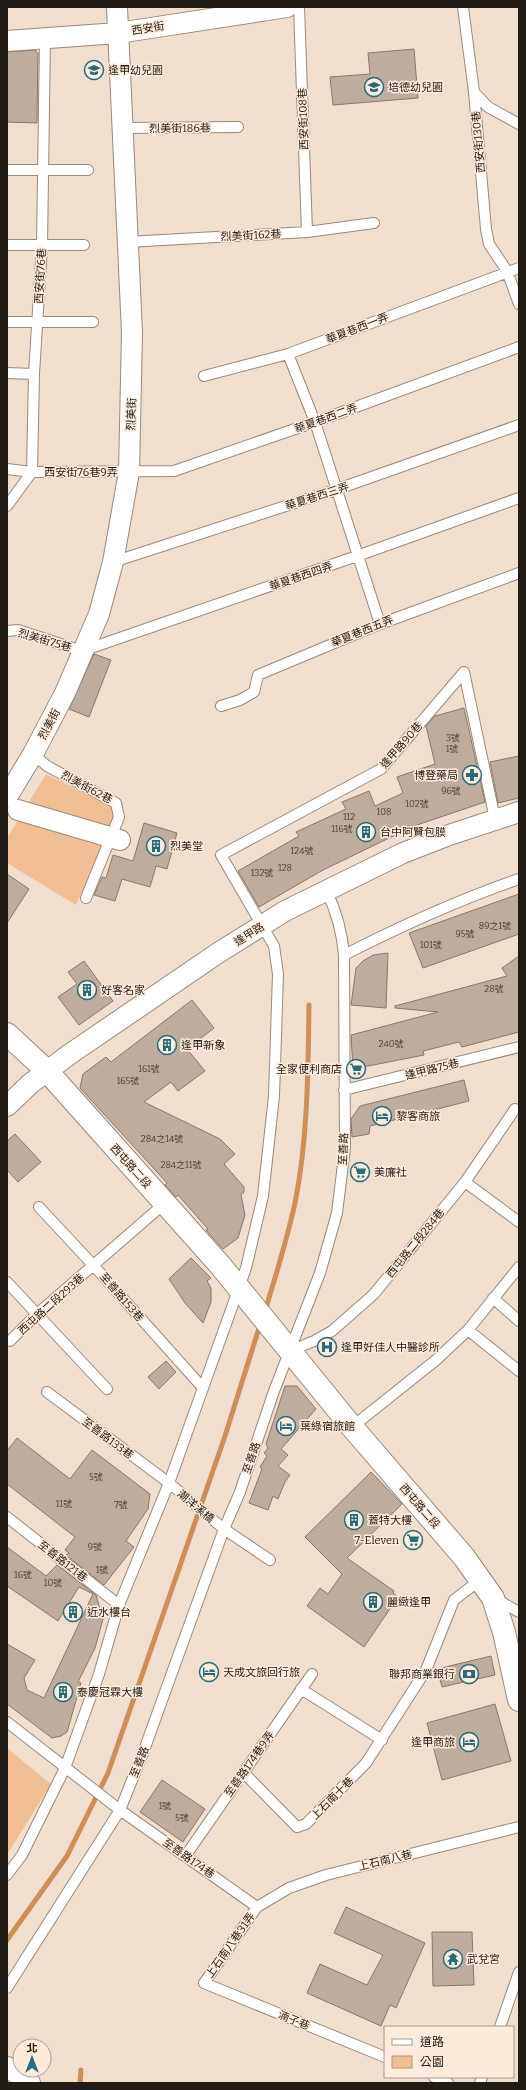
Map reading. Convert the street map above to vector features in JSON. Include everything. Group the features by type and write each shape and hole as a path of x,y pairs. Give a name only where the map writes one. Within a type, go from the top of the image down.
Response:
{"street":[{"name":"烈美街","path":"13,803 33,754 65,693 99,614 113,562 129,472 132,333 117,7"},
{"name":"西安街","path":"7,41 118,32 287,7"},
{"path":"13,803 116,838"},
{"name":"逢甲路","path":"7,1106 30,1084 83,1045 262,925 326,890 403,853 495,819 519,812"},
{"name":"西屯路二段","path":"7,1034 47,1071 165,1203 245,1295 352,1428 464,1557 493,1598 504,1632 519,1700"},
{"path":"7,2067 30,2083"}],"lane":[{"name":"西安街108巷","path":"299,7 307,232"},
{"name":"西安街130巷","path":"463,7 474,92 486,229 489,244 507,271 519,304"},
{"name":"西安街76巷","path":"32,472 34,374 42,246 45,38"},
{"path":"474,92 488,107 519,124"},
{"name":"烈美街186巷","path":"123,128 238,127"},
{"path":"7,170 88,170"},
{"name":"烈美街162巷","path":"127,242 307,232 374,223"},
{"path":"7,245 84,245"},
{"name":"華夏巷西一弄","path":"204,376 288,354 507,271 519,268"},
{"path":"7,322 93,322"},
{"name":"華夏巷西二弄","path":"129,472 174,471 519,348"},
{"path":"288,354 314,422 380,624"},
{"path":"7,373 34,374"},
{"name":"華夏巷西三弄","path":"113,562 335,490 519,426"},
{"name":"西安街76巷9弄","path":"7,469 32,472 129,472"},
{"path":"7,506 32,472"},
{"name":"華夏巷西四弄","path":"82,651 357,556 519,498"},
{"name":"華夏巷西五弄","path":"221,706 240,700 254,692 258,675 380,624 519,573"},
{"name":"烈美街75巷","path":"7,631 18,630 82,651"},
{"name":"逢甲路90巷","path":"262,925 221,855 381,769 464,672 495,819"},
{"name":"烈美街62巷","path":"33,754 47,766 116,803 119,816 116,838 99,868 94,873 86,898"},
{"path":"344,955 403,925 482,892 519,879"},
{"name":"至善路","path":"7,1988 120,1810 143,1754 224,1529 240,1492 274,1391 284,1343 320,1272 337,1213 345,1148 344,955 342,932 336,909 326,890"},
{"path":"7,1875 22,1855 65,1768 99,1674 119,1605 169,1483 203,1388 245,1295 251,1249 263,1196 274,1096 278,974 274,946 262,925"},
{"name":"逢甲路75巷","path":"344,1090 519,1047"},
{"name":"西屯路二段284巷","path":"284,1343 314,1341 332,1331 374,1294 465,1182 515,1109"},
{"path":"465,1182 519,1222"},
{"name":"西屯路二段293巷","path":"10,1340 37,1314 165,1203"},
{"name":"至善路153巷","path":"39,1207 203,1388"},
{"path":"352,1428 436,1360 468,1330 519,1268"},
{"path":"7,1282 107,1389"},
{"path":"493,1298 519,1321"},
{"path":"468,1330 519,1371"},
{"name":"至善路133巷","path":"47,1392 169,1483"},
{"name":"潮洋溪橋","path":"169,1483 224,1529 270,1560"},
{"name":"至善路121巷","path":"7,1517 119,1605"},
{"name":"上石南十巷","path":"243,1772 297,1827 306,1824 366,1764 426,1670 454,1600 480,1580"},
{"path":"493,1598 519,1612"},
{"name":"至善路174巷9弄","path":"186,1855 312,1674"},
{"path":"301,1689 382,1740"},
{"name":"至善路174巷","path":"7,1722 120,1810 186,1855 257,1907"},
{"name":"上石南八巷","path":"257,1907 289,1888 326,1875 519,1827"},
{"name":"上石南八巷31弄","path":"204,1983 257,1907"},
{"path":"500,2026 519,1972"},
{"name":"湳子巷","path":"204,1983 384,2057"},
{"path":"436,2078 448,2083"}],"green space":[{"path":"46,774 114,808 116,816 76,905 7,863 7,838"},
{"path":"7,1748 51,1784 7,1855"}],"building":[{"name":"培德幼兒園","path":"414,49 418,98 333,105 330,77 370,74 368,53"},
{"path":"35,50 38,53 37,123 7,122 7,52"},
{"path":"94,654 111,660 89,717 69,709"},
{"path":"464,708 485,802 414,826 323,870 259,907 238,871 299,836 296,832 346,809 342,802 369,791 375,806 403,793 397,777 435,764 426,726 435,716"},
{"path":"519,756 519,798 498,803 490,762"},
{"path":"144,823 177,833 167,869 156,866 150,887 122,879 115,901 94,895 102,877 106,878 113,855 133,861"},
{"path":"7,874 29,889 7,923"},
{"path":"519,894 519,934 423,968 409,933"},
{"path":"388,953 386,1008 351,1005 356,968 363,961 373,955"},
{"path":"519,956 519,1032 462,1047 459,1042 423,1051 424,1055 353,1069 351,1035 438,1012 395,1008 395,1006 507,976 502,968"},
{"name":"好客名家","path":"84,961 113,1001 79,1025 58,997 77,984 68,972"},
{"path":"192,1000 214,1028 187,1049 205,1071 178,1091 171,1082 144,1102 220,1139 235,1154 224,1164 244,1187 244,1192 241,1195 245,1215 238,1238 223,1249 206,1230 208,1229 178,1195 176,1197 175,1196 165,1185 167,1183 80,1088 83,1074 106,1057 111,1062"},
{"path":"464,1080 469,1101 370,1126 369,1134 352,1137 351,1119 360,1106"},
{"path":"15,1134 41,1162 18,1182 7,1170 7,1141"},
{"path":"191,1258 211,1278 207,1281 211,1288 211,1302 203,1323 185,1303 169,1279"},
{"path":"166,1361 176,1372 159,1389 148,1377"},
{"path":"285,1386 297,1386 316,1409 281,1449 288,1455 278,1466 290,1475 285,1482 278,1499 273,1496 268,1510 249,1503 262,1469 260,1467 267,1456 264,1453 268,1448 266,1444"},
{"path":"17,1438 70,1479 92,1450 150,1494 148,1509 126,1541 134,1547 104,1585 66,1555 69,1553 65,1550 75,1537 7,1484 7,1451"},
{"path":"371,1472 402,1504 347,1558 394,1591 393,1593 398,1597 364,1647 307,1606 320,1588 328,1594 342,1574 305,1537"},
{"path":"7,1547 46,1576 57,1565 96,1595 103,1619 95,1648 78,1682 81,1683 67,1732 61,1736 52,1738 7,1704 7,1644 35,1660 24,1678 27,1690 44,1698 93,1594 79,1587 58,1621 7,1586"},
{"path":"491,1656 495,1675 442,1687 437,1669"},
{"name":"逢甲商旅","path":"495,1704 511,1761 442,1780 427,1723"},
{"path":"162,1780 205,1809 183,1842 140,1812"},
{"path":"346,1907 425,1943 396,2008 390,2005 381,2026 307,1993 320,1964 367,1985 383,1955 334,1933"},
{"name":"武兌宮","path":"432,1932 472,1932 474,1985 433,1986"}],"waterway":[{"path":"265,1311 295,1203 303,1154 309,1005"},
{"path":"7,1940 67,1856 108,1773 224,1439 260,1325"},
{"path":"80,2083 81,2070"}],"place":[{"name":"逢甲幼兒園","path":"94,70"},
{"name":"培德幼兒園","path":"374,87"},
{"name":"博登藥局","path":"472,775"},
{"name":"台中阿賢包膜","path":"366,832"},
{"name":"烈美堂","path":"156,846"},
{"name":"好客名家","path":"87,990"},
{"name":"逢甲新象","path":"167,1045"},
{"name":"全家便利商店","path":"356,1069"},
{"name":"黎客商旅","path":"382,1116"},
{"name":"美廉社","path":"360,1172"},
{"name":"逢甲好佳人中醫診所","path":"327,1347"},
{"name":"葉綠宿旅館","path":"286,1426"},
{"name":"蓋特大樓","path":"354,1520"},
{"name":"7-Eleven","path":"413,1540"},
{"name":"麗緻逢甲","path":"373,1602"},
{"name":"近水樓台","path":"73,1612"},
{"name":"天成文旅回行旅","path":"209,1672"},
{"name":"聯邦商業銀行","path":"469,1674"},
{"name":"泰慶冠霖大樓","path":"63,1692"},
{"name":"逢甲商旅","path":"469,1742"},
{"name":"武兌宮","path":"453,1959"}]}
